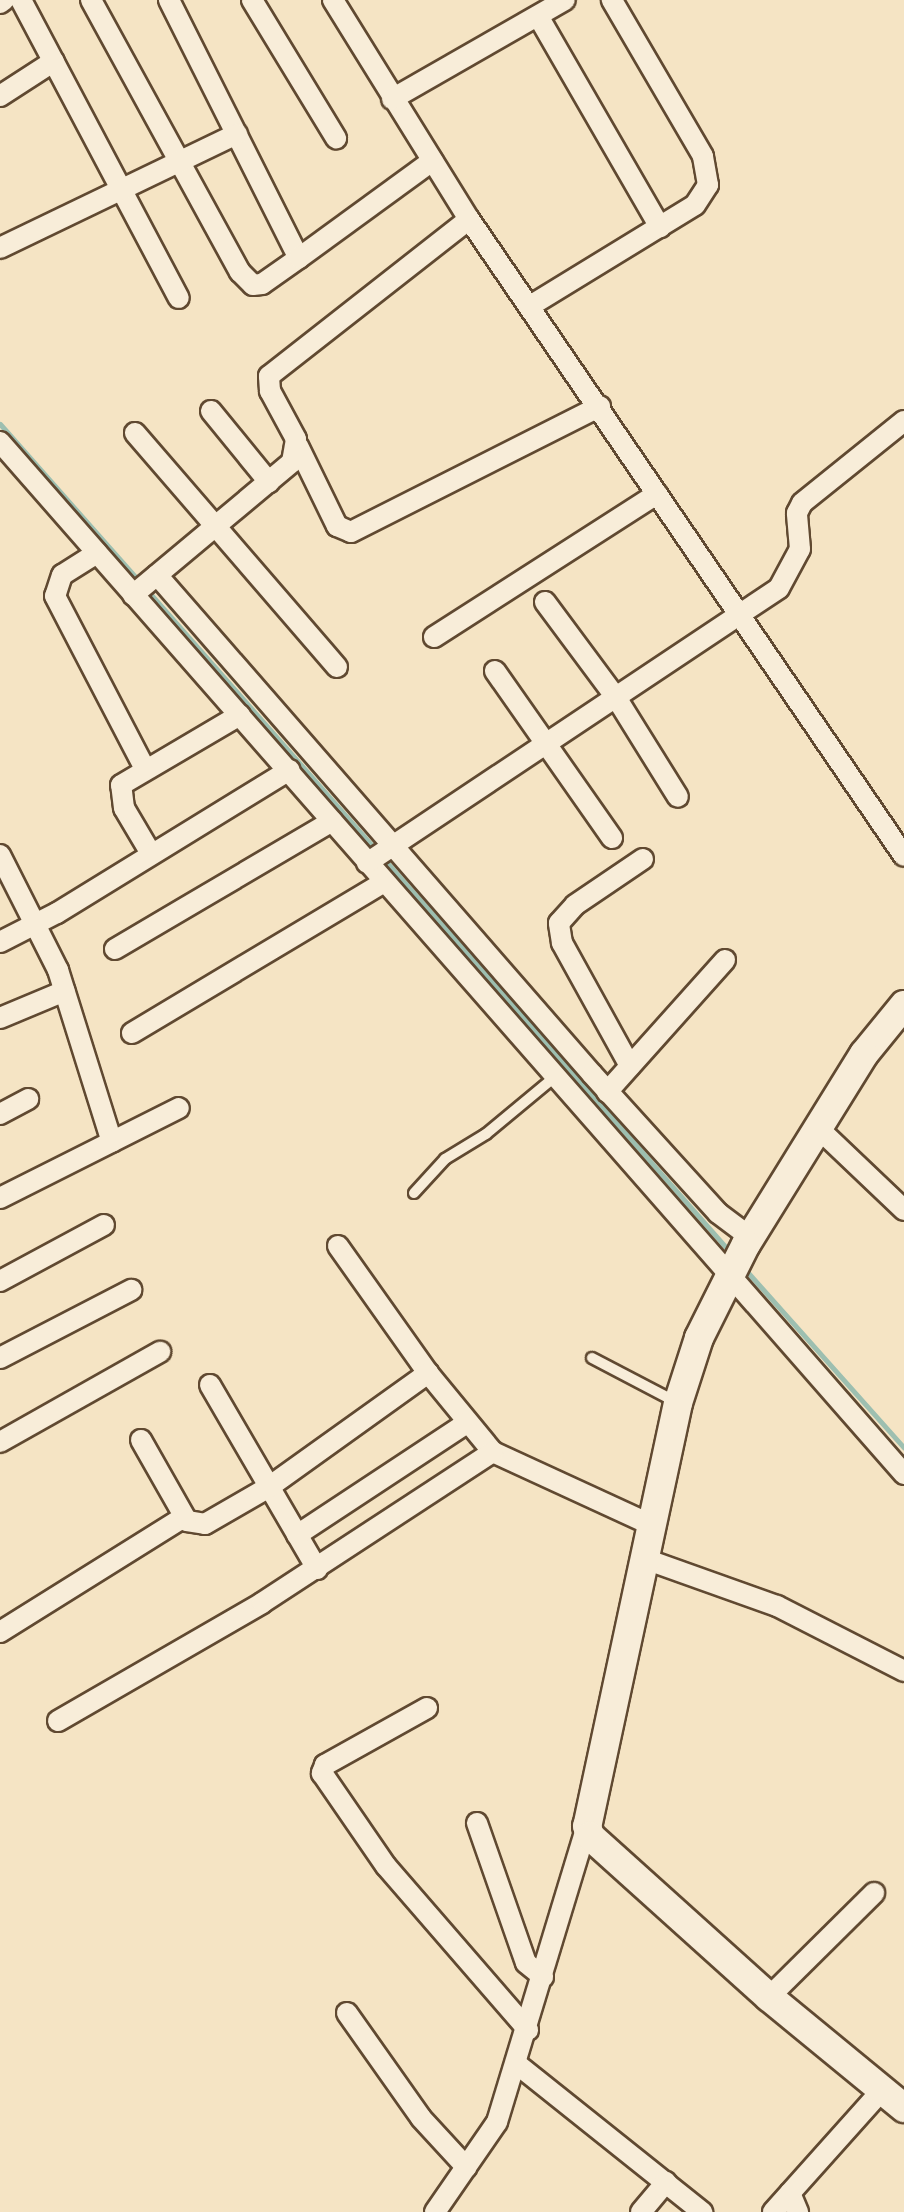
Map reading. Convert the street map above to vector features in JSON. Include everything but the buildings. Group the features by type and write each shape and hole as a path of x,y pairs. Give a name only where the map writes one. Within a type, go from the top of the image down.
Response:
{"street":[{"path":"0,3 4,0"},
{"path":"21,0 124,190 179,298"},
{"path":"91,0 246,280 262,284 432,161"},
{"path":"169,0 299,258"},
{"path":"252,0 336,138"},
{"path":"333,0 392,99 469,219 600,406 737,617 904,856"},
{"path":"392,99 565,0"},
{"path":"530,306 660,227 695,204 705,194 709,173 612,0"},
{"path":"538,16 660,227"},
{"path":"0,96 54,61"},
{"path":"0,248 237,134"},
{"path":"469,219 269,376 270,391 337,526 351,532 600,406"},
{"path":"211,411 268,482"},
{"path":"380,855 543,743 617,699 779,588 795,563 802,541 797,513 802,503 904,421"},
{"path":"135,433 214,529 337,667"},
{"path":"0,442 97,553 145,585 380,855 607,1092 718,1213 739,1255"},
{"path":"145,585 292,462 298,446"},
{"path":"434,637 657,494"},
{"path":"97,553 62,575 55,596 145,769"},
{"path":"145,585 240,715 332,822 380,855 384,882 557,1075 739,1255 904,1474"},
{"path":"545,602 617,699 678,797"},
{"path":"495,671 543,743 612,838"},
{"path":"150,852 119,793 121,785 240,715"},
{"path":"0,942 38,923 150,852 289,770"},
{"path":"115,949 332,822"},
{"path":"0,855 38,923 66,991 112,1142"},
{"path":"630,1066 562,944 559,923 575,905 643,859"},
{"path":"132,1033 384,882"},
{"path":"607,1092 725,960"},
{"path":"0,1018 66,991"},
{"path":"435,2212 497,2122 518,2065 587,1826 678,1404 699,1338 739,1255 864,1054 904,1005"},
{"path":"0,1114 28,1099"},
{"path":"0,1198 179,1108"},
{"path":"818,1128 904,1210"},
{"path":"0,1281 104,1225"},
{"path":"338,1246 428,1373 493,1452 652,1525"},
{"path":"0,1358 131,1290"},
{"path":"0,1442 160,1352"},
{"path":"141,1440 184,1517 195,1524 216,1520 269,1487 428,1373"},
{"path":"210,1385 317,1569"},
{"path":"297,1535 467,1423"},
{"path":"58,1721 317,1569 493,1452"},
{"path":"0,1632 184,1517"},
{"path":"645,1559 777,1606 904,1671"},
{"path":"427,1708 325,1765 322,1773 386,1866 528,2030"},
{"path":"477,1823 526,1963 543,1977"},
{"path":"587,1826 590,1836 769,1997 894,2099 790,2193 773,2212"},
{"path":"769,1997 874,1893"},
{"path":"347,2013 421,2118 466,2167"},
{"path":"518,2065 702,2212"},
{"path":"641,2212 666,2182"},
{"path":"790,2193 798,2212"}],"lane":[{"path":"414,1193 446,1159 486,1134 557,1075"},
{"path":"592,1358 678,1404"}],"waterway":[{"path":"0,424 140,582"},
{"path":"146,589 731,1253"},
{"path":"743,1267 904,1448"}]}
